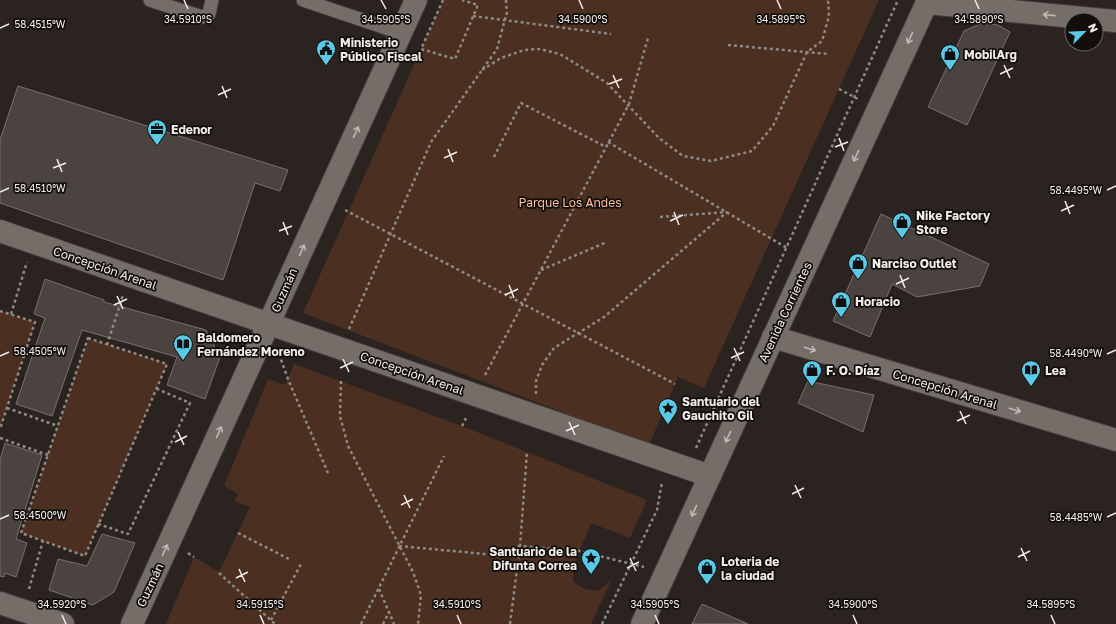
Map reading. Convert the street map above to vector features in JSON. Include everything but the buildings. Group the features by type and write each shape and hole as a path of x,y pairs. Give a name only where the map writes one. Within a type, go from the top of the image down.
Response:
{"street":[{"name":"Guzmán","path":"132,624 416,0"},
{"path":"927,1 1116,21"},
{"name":"Avenida Corrientes","path":"642,624 927,1"},
{"name":"Concepción Arenal","path":"0,231 710,476"},
{"name":"Concepción Arenal","path":"773,338 1116,440"},
{"path":"0,604 64,624"}],"lane":[{"path":"150,0 202,17 209,14 212,0"},
{"path":"302,0 401,34"}],"path":[{"path":"443,0 421,49 454,59 478,5 462,0"},
{"path":"348,330 392,234 431,142 497,49 507,16 506,0"},
{"path":"482,70 501,58 524,50 540,49 560,54 607,84 629,104 658,138 683,156 711,161 752,152 773,126 807,52 822,41 829,16 828,0"},
{"path":"602,624 657,510 666,460 695,450 898,0"},
{"path":"473,16 611,34"},
{"path":"462,426 476,395 523,303 629,104 648,38"},
{"path":"728,45 828,54"},
{"path":"494,157 521,103 606,147"},
{"path":"608,142 786,248 809,259"},
{"path":"326,199 675,384"},
{"path":"660,217 727,212"},
{"path":"537,402 536,381 542,365 554,348 604,317 727,212"},
{"path":"541,270 607,242"},
{"path":"11,314 33,243"},
{"path":"107,345 129,276"},
{"path":"0,310 35,322 1,422 0,429"},
{"path":"269,324 288,379 328,473"},
{"path":"88,338 107,345 167,364 85,556 21,533 88,338"},
{"path":"340,381 340,416 348,446 413,572 421,595 418,624"},
{"path":"98,524 128,534 190,403 157,389"},
{"path":"7,408 58,426"},
{"path":"0,438 48,455"},
{"path":"510,624 520,546 527,452"},
{"path":"361,624 444,456"},
{"path":"238,533 289,558"},
{"path":"22,610 43,541"},
{"path":"399,546 486,554 520,546 580,551 666,571"},
{"path":"271,620 301,564"},
{"path":"219,573 275,624"},
{"path":"378,588 394,624"},
{"path":"383,624 389,612"}],"green space":[{"name":"Parque Los Andes","path":"443,0 879,0 704,388 678,377 649,445 303,313"},
{"path":"0,311 35,322 0,429"},
{"path":"88,338 167,364 85,556 21,533"},
{"path":"294,364 462,426 647,500 630,538 591,523 574,565 573,582 585,589 598,591 612,579 591,624 166,624 194,557 219,572 250,507 234,501 238,494 224,486 268,379 285,385"}],"place":[{"name":"Ministerio Público Fiscal","path":"326,66"},
{"name":"MobilArg","path":"950,71"},
{"name":"Edenor","path":"157,146"},
{"name":"Nike Factory Store","path":"902,239"},
{"name":"Narciso Outlet","path":"858,280"},
{"name":"Horacio","path":"841,318"},
{"name":"Baldomero Fernández Moreno","path":"183,361"},
{"name":"F. O. Díaz","path":"812,387"},
{"name":"Lea","path":"1031,387"},
{"name":"Santuario del Gauchito Gil","path":"668,425"},
{"name":"Santuario de la Difunta Correa","path":"591,575"},
{"name":"Loteria de la ciudad","path":"707,585"}]}
